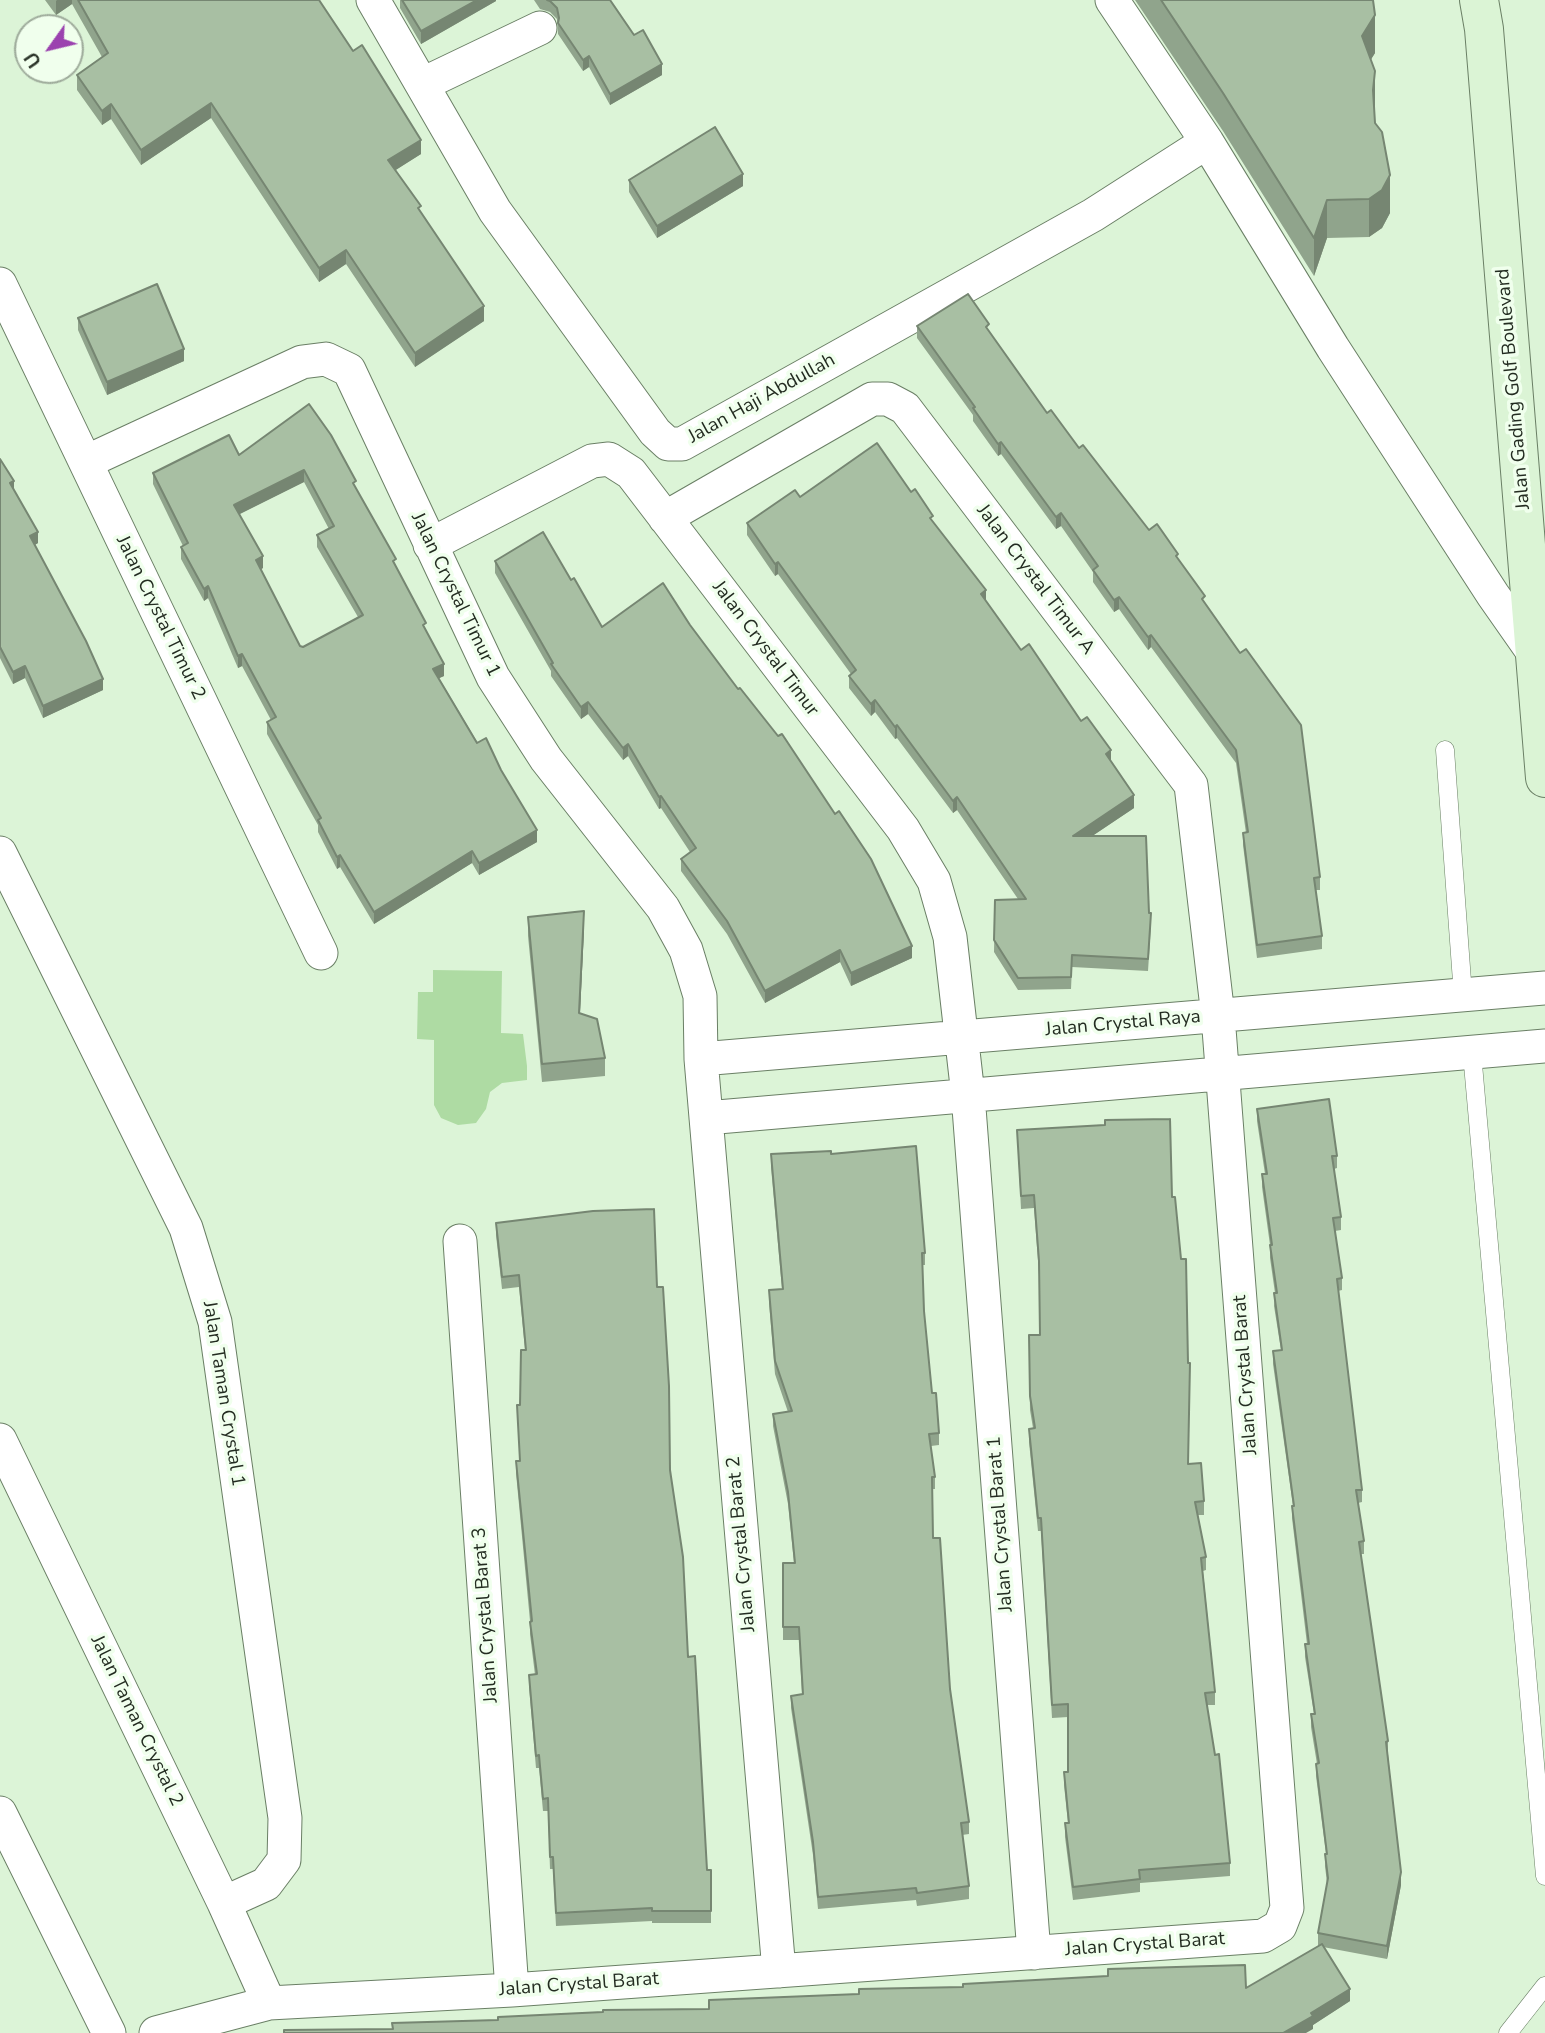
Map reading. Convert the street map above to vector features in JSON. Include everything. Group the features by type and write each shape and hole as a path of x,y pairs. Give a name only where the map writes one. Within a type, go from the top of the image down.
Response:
{"main road":[{"name":"Jalan Gading Golf Boulevard","path":"1479,0 1485,29 1545,778"}],"street":[{"name":"Jalan Haji Abdullah","path":"373,0 495,211 655,432 668,444 682,444 1093,215 1207,142"},
{"path":"1112,0 1207,142 1334,348 1493,596 1535,655"},
{"path":"423,83 540,27"},
{"name":"Jalan Crystal Timur 2","path":"0,284 321,953"},
{"name":"Jalan Crystal Timur 1","path":"86,462 302,362 326,359 349,370 493,677 546,759 663,908 686,950 700,996 706,1118"},
{"name":"Jalan Crystal Timur A","path":"665,518 872,400 888,399 905,408 1191,785 1222,1074"},
{"name":"Jalan Crystal Timur","path":"430,545 592,461 609,459 631,473 903,829 934,881 950,937 968,1095"},
{"name":"Jalan Taman Crystal 1","path":"0,853 186,1228 215,1322 285,1818 284,1860 267,1884 224,1903"},
{"name":"Jalan Crystal Raya","path":"701,1059 1545,988"},
{"path":"706,1118 1545,1046"},
{"name":"Jalan Crystal Barat","path":"156,2033 269,2003 512,1990 1263,1936 1280,1926 1287,1908 1222,1074"},
{"name":"Jalan Crystal Barat 1","path":"968,1095 1034,1953"},
{"name":"Jalan Crystal Barat 2","path":"706,1118 779,1971"},
{"name":"Jalan Crystal Barat 3","path":"460,1241 512,1990"},
{"name":"Jalan Taman Crystal 2","path":"0,1440 224,1903 269,2003"},
{"path":"0,1813 109,2033"}],"lane":[{"path":"1445,750 1463,995"},
{"path":"1472,1053 1545,1876"},
{"path":"1508,2033 1545,1986"}],"shaded area":[{"path":"433,970 502,971 501,1033 523,1034 527,1080 502,1083 490,1092 486,1109 476,1123 458,1125 441,1118 434,1105 434,1040 417,1039 418,992 433,992"}],"building":[{"path":"78,0 319,0 353,51 362,45 421,140 388,160 421,206 418,208 484,306 415,353 346,250 319,268 211,103 141,150 111,104 102,111 83,84 84,70 108,53"},
{"path":"402,0 477,0 421,31"},
{"path":"547,0 610,0 634,35 643,30 662,64 610,94 589,56 583,60 558,23 557,8"},
{"path":"1161,0 1373,0 1375,15 1362,36 1375,71 1375,123 1382,132 1390,175 1382,190 1369,199 1327,200 1314,238"},
{"path":"715,127 743,174 657,226 629,180"},
{"path":"157,284 184,349 107,382 78,318"},
{"path":"968,294 989,324 986,327 1047,413 1051,410 1079,448 1083,445 1149,530 1157,524 1205,596 1202,599 1240,653 1246,649 1301,725 1320,877 1314,878 1322,936 1257,945 1243,833 1248,832 1236,750 1151,635 1148,637 1119,597 1114,600 1093,570 1098,566 1061,513 1056,517 1001,442 998,444 917,326"},
{"path":"309,404 331,435 356,481 353,483 396,559 393,561 426,623 423,625 444,664 433,669 477,743 486,738 501,770 537,830 479,863 472,851 374,912 340,855 337,857 318,820 321,818 267,722 276,717 242,654 238,656 208,586 204,589 181,547 188,543 153,473 229,435 239,455","holes":["304,470 334,526 317,535 363,615 303,647 300,646 256,560 263,556 234,505"]},
{"path":"877,443 911,492 915,489 933,516 930,518 986,590 981,594 1021,650 1029,644 1081,721 1087,717 1111,750 1106,754 1134,795 1073,836 1146,836 1151,913 1148,959 1072,955 1071,977 1018,978 994,940 995,900 1026,899 957,797 953,801 897,725 895,727 875,700 871,704 849,676 856,670 747,523 795,490 800,497"},
{"path":"0,459 14,481 10,483 38,532 30,536 86,641 103,679 43,706 25,666 13,672 0,647"},
{"path":"543,532 602,627 663,583 690,625 738,689 740,688 778,736 782,734 835,814 839,811 871,859 912,946 851,973 840,950 765,991 727,921 681,859 696,848 661,796 659,797 628,744 623,748 588,702 581,707 551,664 553,663 495,561"},
{"path":"584,911 579,1013 597,1019 605,1058 542,1064 528,917"},
{"path":"1329,1099 1337,1156 1332,1156 1341,1217 1333,1218 1342,1278 1337,1279 1362,1490 1356,1490 1364,1541 1359,1542 1388,1741 1401,1872 1387,1946 1318,1933 1328,1878 1327,1854 1316,1764 1319,1763 1311,1714 1315,1714 1305,1644 1309,1644 1273,1351 1282,1350 1262,1174 1267,1174 1257,1109"},
{"path":"1170,1119 1172,1197 1175,1197 1181,1259 1186,1259 1190,1363 1188,1464 1201,1463 1204,1501 1195,1502 1206,1557 1201,1558 1215,1692 1205,1693 1215,1755 1219,1754 1230,1863 1139,1870 1140,1879 1073,1887 1065,1823 1069,1823 1064,1772 1068,1772 1068,1704 1052,1705 1041,1518 1038,1518 1029,1429 1035,1428 1030,1396 1029,1335 1040,1335 1039,1261 1034,1195 1021,1196 1017,1130 1105,1125 1105,1120"},
{"path":"916,1146 925,1253 922,1253 924,1311 939,1433 929,1434 935,1477 932,1477 933,1538 940,1538 950,1689 969,1822 961,1823 969,1886 917,1893 916,1888 818,1897 813,1842 791,1696 803,1694 799,1627 783,1627 783,1563 795,1563 788,1492 773,1414 792,1411 775,1361 769,1290 783,1289 771,1154 831,1151 831,1154"},
{"path":"654,1209 657,1287 663,1287 669,1386 670,1470 683,1557 688,1657 695,1656 707,1870 711,1870 711,1911 652,1911 652,1908 556,1913 548,1798 543,1799 539,1755 536,1756 529,1675 537,1674 516,1461 520,1461 517,1405 520,1405 521,1350 526,1350 519,1275 502,1277 496,1223 593,1211"},
{"path":"1322,1944 1350,1989 1311,2013 1313,2016 1283,2033 284,2033 284,2030 393,2029 392,2023 498,2020 498,2017 603,2010 709,2009 709,2000 859,1994 859,1989 963,1987 963,1984 1108,1976 1108,1969 1245,1965 1246,1988"}]}
